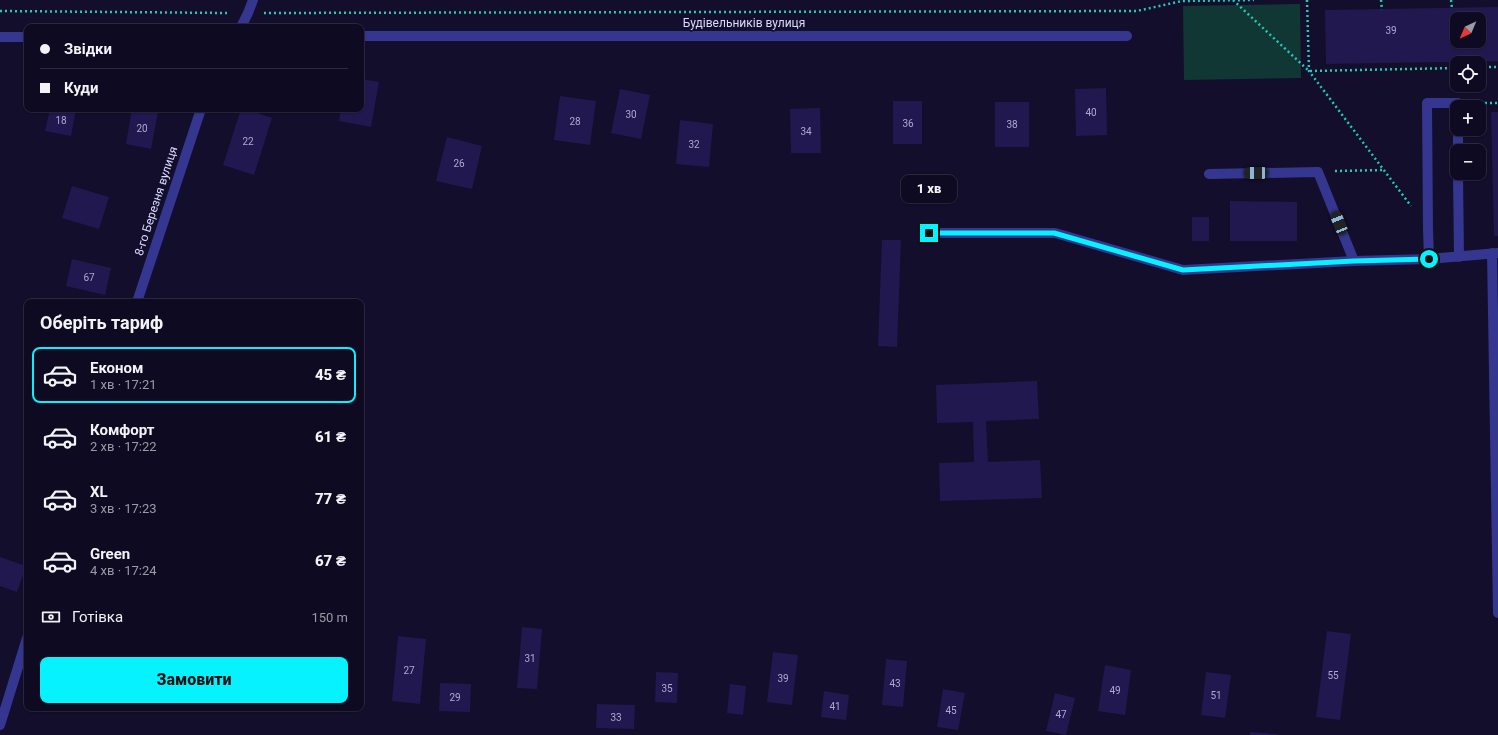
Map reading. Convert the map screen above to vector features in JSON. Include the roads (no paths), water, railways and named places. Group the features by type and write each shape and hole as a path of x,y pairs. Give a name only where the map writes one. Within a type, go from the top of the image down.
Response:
{"street":[{"path":"242,24 253,0"},
{"name":"Будівельників вулиця","path":"364,36 1127,36"},
{"path":"0,37 24,37"},
{"path":"1429,259 1427,103 1450,104"},
{"name":"8-го Березня вулиця","path":"138,299 200,112"},
{"path":"1209,174 1318,172 1354,261"},
{"path":"1458,180 1459,257"},
{"path":"929,233 1054,233 1183,270 1354,261 1429,259 1495,253 1498,613"},
{"path":"0,725 24,648"}]}
